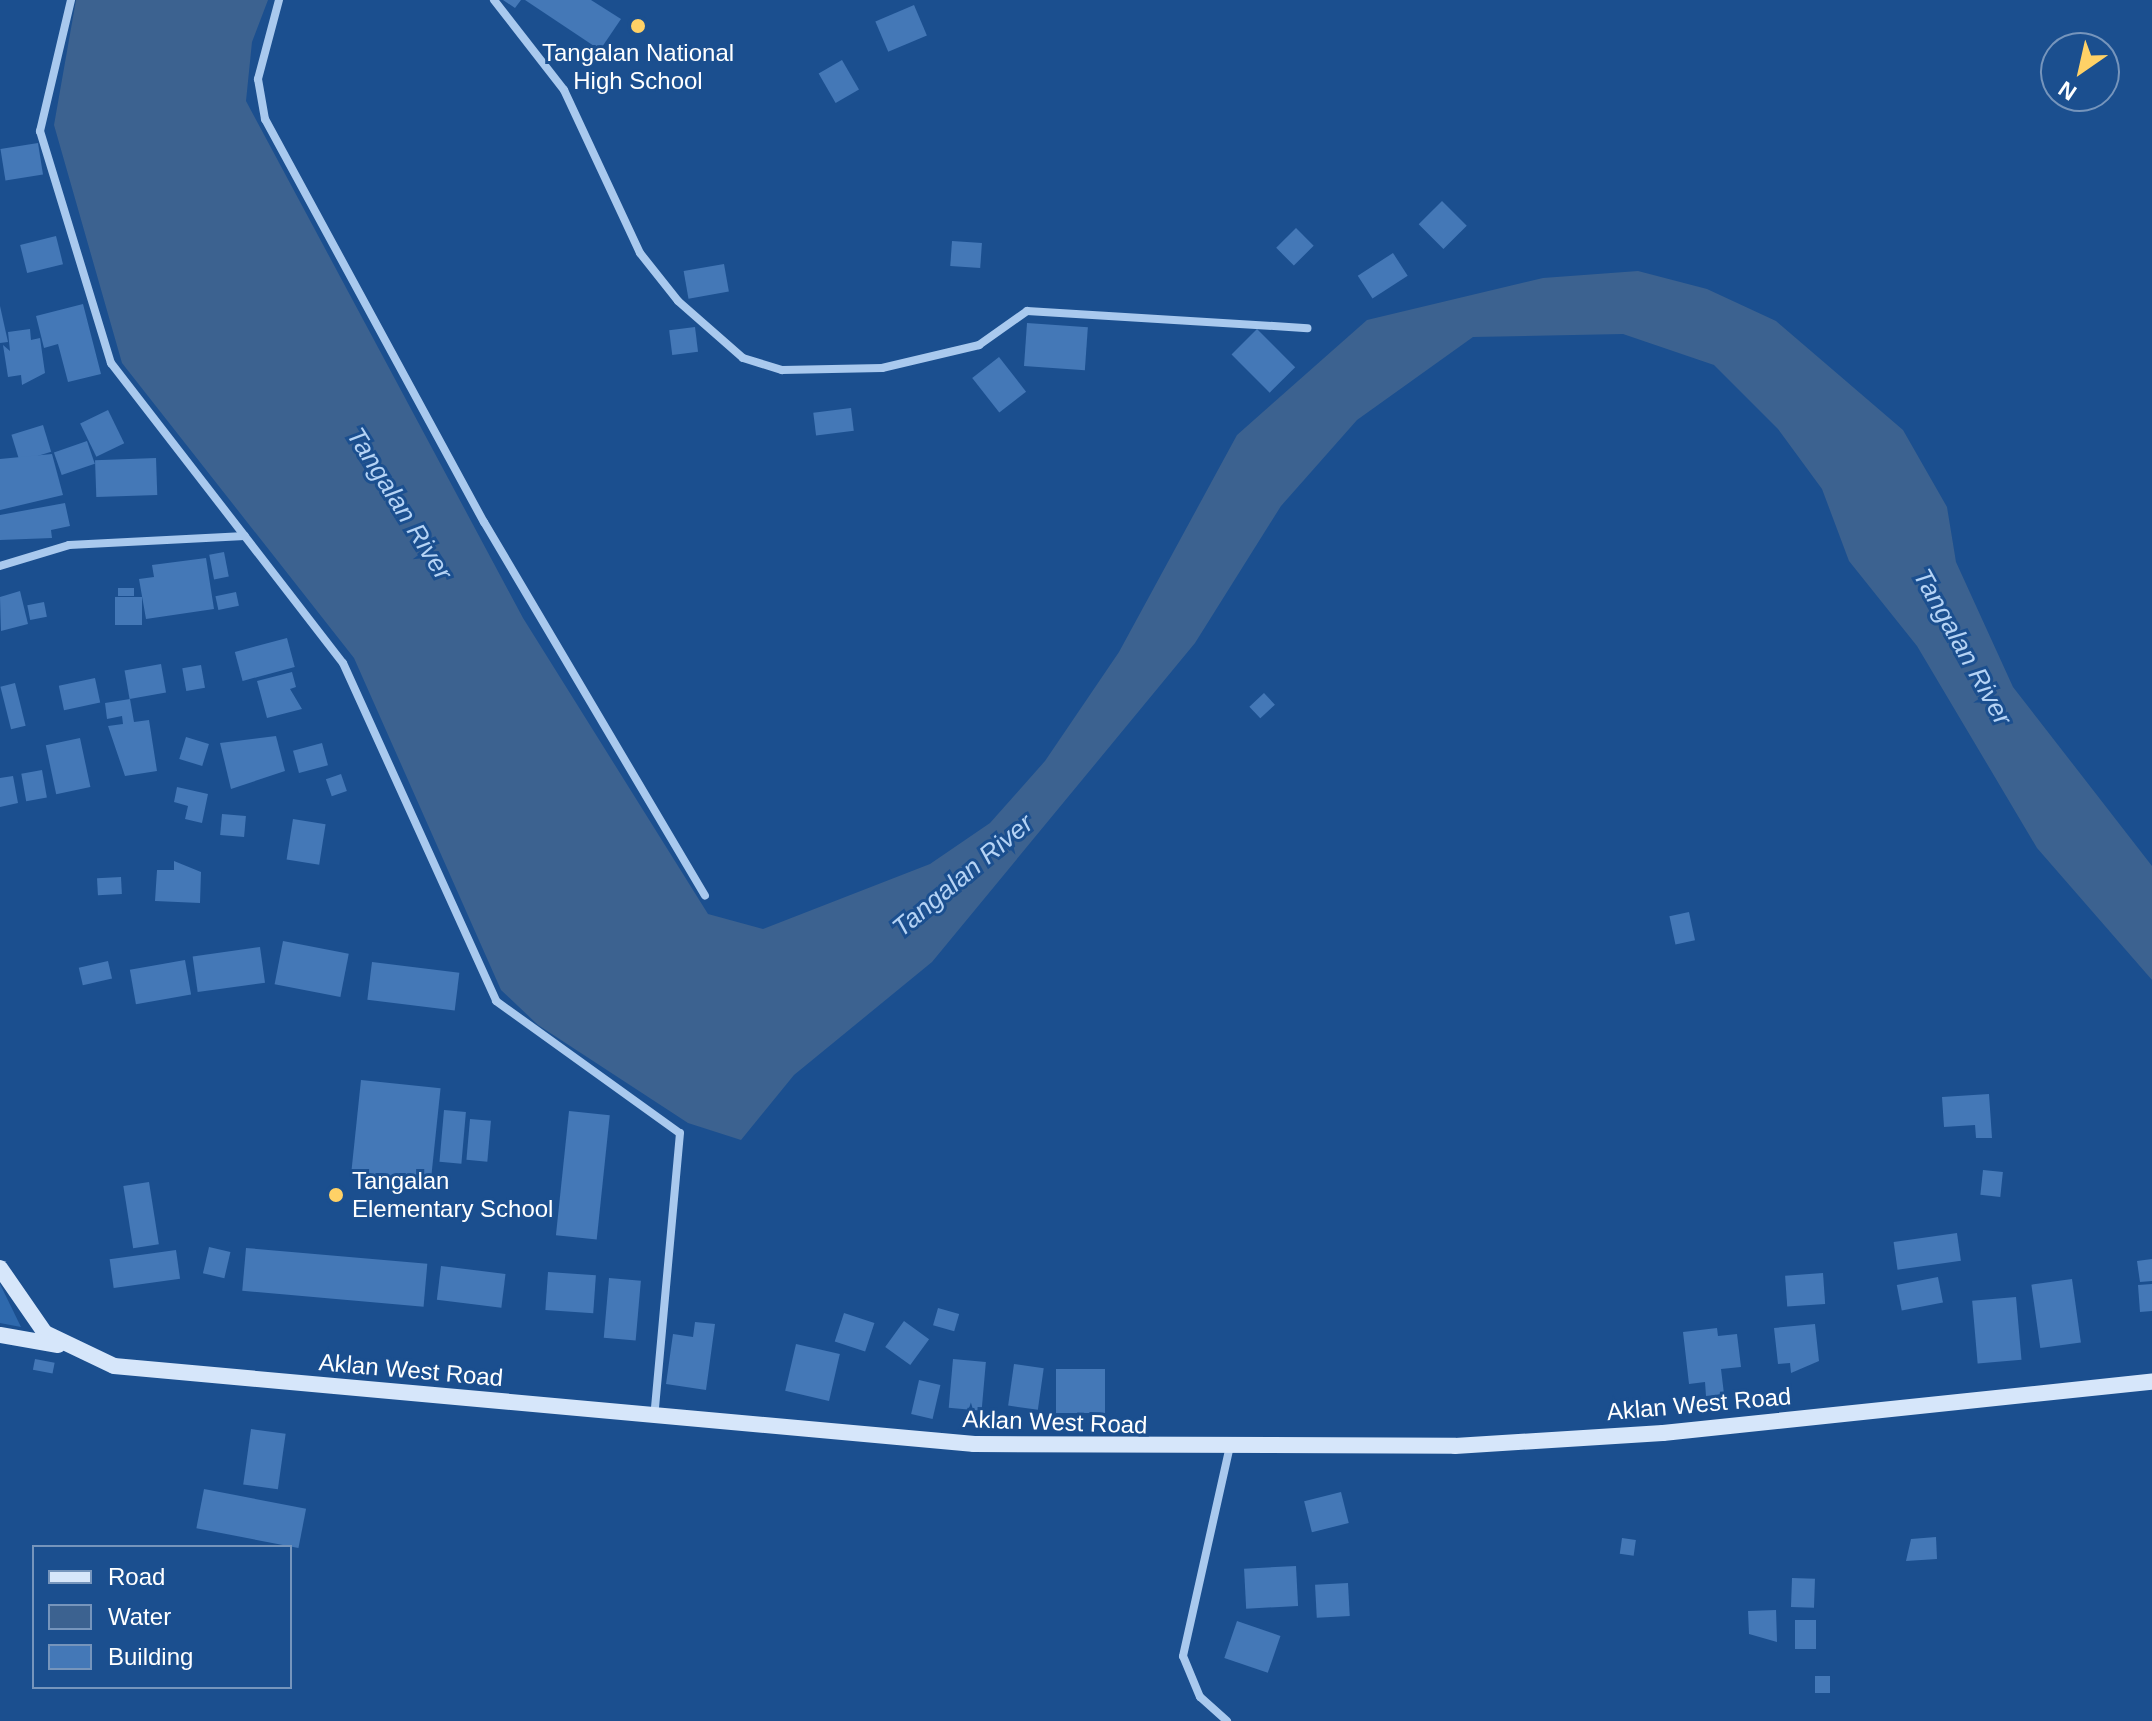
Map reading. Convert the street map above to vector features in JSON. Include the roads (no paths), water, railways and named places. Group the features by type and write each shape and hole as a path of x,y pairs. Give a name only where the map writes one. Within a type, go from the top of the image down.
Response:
{"main road":[{"name":"Aklan West Road","path":"0,1268 24,1312 63,1346 114,1366 974,1444 1229,1450 1663,1433 2152,1382"},
{"path":"0,1335 63,1346"}],"street":[{"path":"71,0 40,131 111,363 343,663 496,1001 680,1133 654,1417"},
{"path":"279,0 258,79 265,119 484,522 705,895"},
{"path":"494,0 564,90 640,253 678,301 743,358 782,370 882,368 979,345 1027,311 1307,328"},
{"path":"0,566 69,545 245,536"},
{"path":"1227,1721 1200,1697 1183,1656 1229,1450"}],"water":[{"name":"Tangalan River","path":"76,0 268,0 252,42 246,101 523,618 708,914 763,929 930,864 990,823 1045,761 1119,652 1237,435 1367,320 1543,278 1638,271 1707,289 1776,321 1903,430 1947,507 1956,562 2013,687 2152,866 2152,980 2037,848 1917,646 1849,561 1822,489 1778,429 1714,365 1623,334 1473,337 1357,420 1281,506 1195,643 932,962 794,1075 741,1140 688,1123 538,1025 501,990 354,658 122,363 54,125"}],"place":[{"name":"Tangalan National High School","path":"638,26"},
{"name":"Tangalan Elementary School","path":"336,1195"}]}
